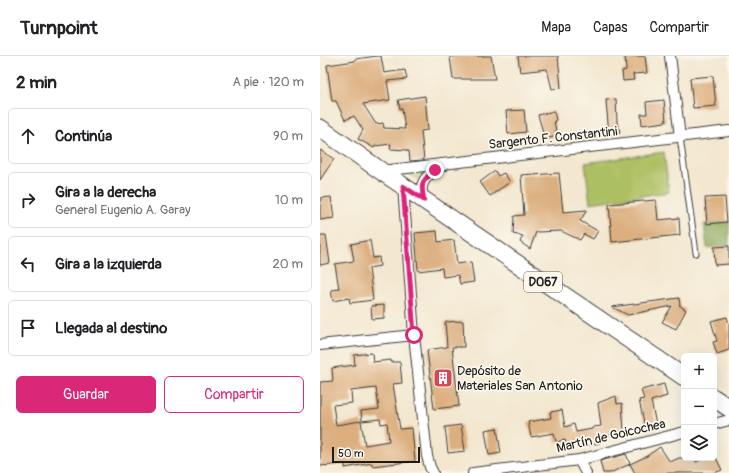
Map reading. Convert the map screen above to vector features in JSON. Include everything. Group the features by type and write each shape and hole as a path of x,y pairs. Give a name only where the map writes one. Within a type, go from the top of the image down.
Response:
{"main road":[{"name":"D067","path":"320,128 681,376"},
{"path":"717,400 729,408"}],"street":[{"path":"670,56 680,137"},
{"name":"Sargento F. Constantini","path":"381,171 729,131"},
{"path":"424,200 421,189 422,184 427,177 445,163"},
{"path":"403,186 414,335 427,456 433,473"},
{"path":"320,345 414,335"},
{"path":"717,423 729,420"},
{"name":"Martín de Goicochea","path":"473,473 579,460 681,433"},
{"path":"579,460 586,473"}],"lane":[{"path":"680,137 696,253"}],"green space":[{"path":"664,152 669,192 590,203 585,163"},
{"path":"408,171 425,171 419,179 417,179 407,173"},
{"path":"729,221 729,246 707,248 704,224"}],"building":[{"path":"381,56 384,73 405,70 407,79 387,81 390,100 363,104 376,124 383,123 384,128 405,129 402,109 400,109 398,100 425,96 428,130 421,131 424,160 410,161 409,151 390,149 391,144 375,146 374,148 358,139 363,130 354,116 345,120 336,101 332,101 327,65"},
{"path":"491,56 495,79 453,79 450,57"},
{"path":"518,56 558,56 561,88 552,89 547,69 520,72"},
{"path":"625,56 645,56 647,73 633,74 634,80 623,81 622,71 626,70"},
{"path":"713,76 716,106 693,108 690,78"},
{"path":"616,99 617,122 620,132 609,135 606,100"},
{"path":"664,100 666,122 642,125 641,114 647,114 646,102"},
{"path":"524,110 526,132 508,134 506,111"},
{"path":"554,111 557,136 545,139 538,115"},
{"path":"320,150 334,159 320,180"},
{"path":"495,171 498,176 504,173 510,182 490,196 480,182"},
{"path":"559,173 563,212 587,210 580,221 598,231 593,239 584,234 580,240 561,231 536,232 530,249 520,242 523,236 513,234 514,216 524,215 521,175"},
{"path":"331,197 334,218 320,220 320,198"},
{"path":"725,197 727,222 707,224 705,198"},
{"path":"656,200 658,220 679,218 680,235 612,242 609,204"},
{"path":"437,231 438,242 454,240 457,264 471,262 474,282 460,284 458,275 443,277 442,268 418,271 415,233"},
{"path":"320,235 326,235 330,263 320,265"},
{"path":"370,240 373,258 379,257 380,266 369,268 373,300 350,303 349,298 333,301 331,290 339,289 335,264 354,261 351,244"},
{"path":"729,246 729,264 715,265 714,247"},
{"path":"679,298 679,305 686,310 676,329 662,322 672,306 628,315 612,307"},
{"path":"384,305 384,318 372,319 371,306"},
{"path":"727,317 729,324 729,350 717,354 713,342 717,341 711,321"},
{"name":"Depósito de Materiales San Antonio","path":"463,321 464,347 452,347 459,406 434,409 427,350 447,347 445,322"},
{"path":"372,353 373,362 391,360 391,362 400,362 402,383 393,384 400,429 412,428 415,461 372,466 372,463 345,468 345,464 320,466 320,382 333,381 332,368 355,365 354,355","holes":["376,388 379,409 361,411 362,421 380,419 381,424 387,423 389,441 365,445 361,421 336,425 333,405 352,403 351,391"]},
{"path":"664,384 667,396 651,401 657,429 646,432 639,400 644,399 641,390"},
{"path":"616,396 617,404 622,403 624,431 599,438 600,443 585,446 584,440 566,444 565,440 556,442 554,433 531,437 528,422 551,418 550,412 562,410 565,427 574,424 576,432 601,426 598,403"},
{"path":"461,425 465,451 448,453 445,427"},
{"path":"497,428 501,453 489,455 485,430"},
{"path":"660,447 670,462 679,458 681,458 681,461 696,462 717,460 722,470 714,473 635,473 630,464 647,456"},
{"path":"626,454 630,464 610,473 603,473 600,461"}],"place":[{"name":"Depósito de Materiales San Antonio","path":"443,378"}],"route":[{"path":"414,335 403,186 424,200 421,189 422,184 435,170"}]}
